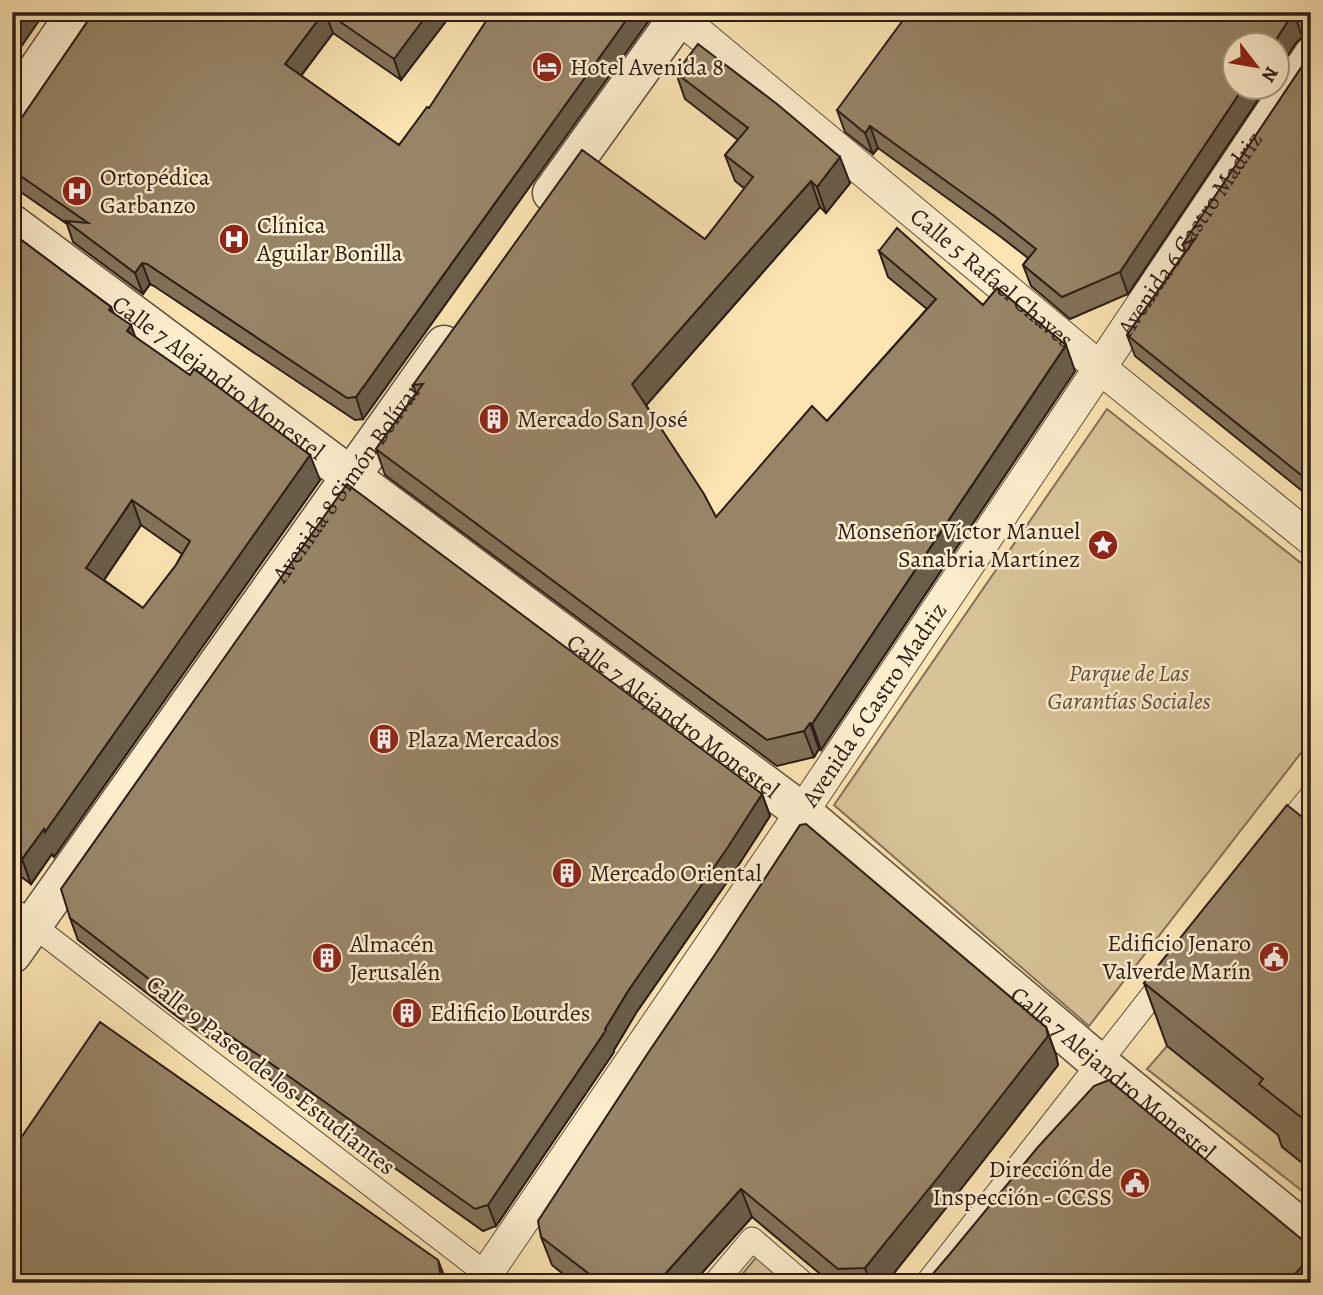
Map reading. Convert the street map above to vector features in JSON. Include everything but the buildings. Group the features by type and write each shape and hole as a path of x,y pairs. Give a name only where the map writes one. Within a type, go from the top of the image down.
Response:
{"street":[{"path":"12,107 77,12"},
{"path":"530,224 678,14"},
{"name":"Calle 5 Rafael Chaves","path":"678,14 1099,368 1311,539"},
{"name":"Avenida 6 Castro Madriz","path":"488,1279 1311,53"},
{"name":"Calle 7 Alejandro Monestel","path":"12,224 802,812 1098,1063 1311,1236"},
{"name":"Avenida 8 Simón Bolívar","path":"19,929 460,323"},
{"path":"1268,849 1311,796"},
{"name":"Calle 9 Paseo de los Estudiantes","path":"19,929 488,1279"},
{"path":"927,1283 1183,956"},
{"path":"715,1283 752,1239 803,1283"}],"green space":[{"name":"Parque de Las Garantías Sociales","path":"1107,409 1311,571 1311,740 1089,1026 834,805"},
{"path":"1167,1046 1311,1064 1311,1198 1147,1069"},
{"path":"758,1255 790,1283 735,1283"}],"place":[{"name":"Hotel Avenida 8","path":"547,67"},
{"name":"Ortopédica Garbanzo","path":"77,191"},
{"name":"Clínica Aguilar Bonilla","path":"234,239"},
{"name":"Mercado San José","path":"494,419"},
{"name":"Monseñor Víctor Manuel Sanabria Martínez","path":"1103,545"},
{"name":"Plaza Mercados","path":"384,739"},
{"name":"Mercado Oriental","path":"567,873"},
{"name":"Edificio Jenaro Valverde Marín","path":"1274,957"},
{"name":"Almacén Jerusalén","path":"327,958"},
{"name":"Edificio Lourdes","path":"407,1013"},
{"name":"Dirección de Inspección - CCSS","path":"1135,1183"}]}
